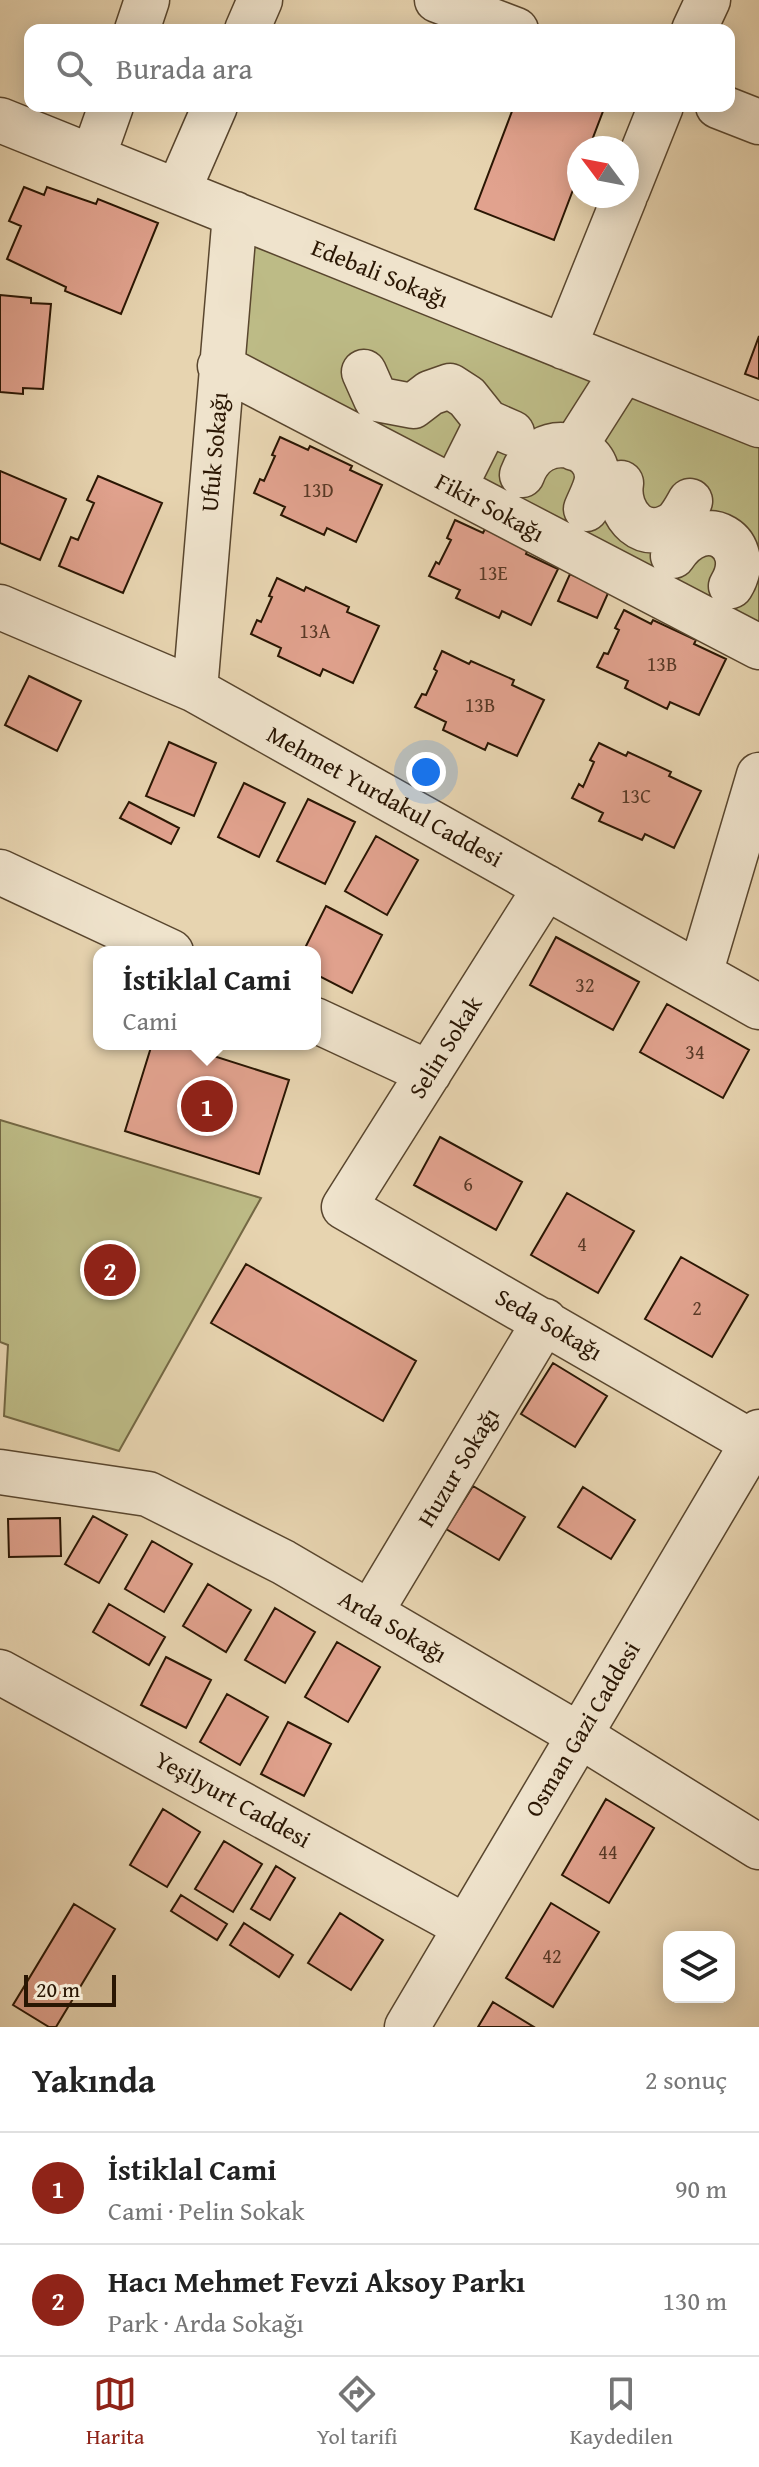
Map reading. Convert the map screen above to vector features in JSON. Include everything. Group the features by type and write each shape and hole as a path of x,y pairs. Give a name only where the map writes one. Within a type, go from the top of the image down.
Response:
{"street":[{"path":"139,24 147,0"},
{"path":"250,24 260,0"},
{"path":"437,0 500,24"},
{"path":"697,24 708,0"},
{"path":"93,157 109,112"},
{"path":"178,191 212,112"},
{"path":"639,161 659,112"},
{"path":"733,112 759,122"},
{"name":"Edebali Sokağı","path":"0,120 759,425"},
{"path":"564,347 620,208"},
{"name":"Ufuk Sokağı","path":"195,690 235,214"},
{"name":"Fikir Sokağı","path":"220,366 759,647"},
{"path":"602,478 623,371"},
{"path":"364,372 376,399 413,406 430,393 450,386 467,397 500,428 454,488"},
{"path":"522,475 533,455 554,445 602,478 634,523 654,530 703,532 724,537 733,545 743,572"},
{"name":"Mehmet Yurdakul Caddesi","path":"0,607 195,690 759,1007"},
{"path":"700,974 759,775"},
{"path":"0,872 158,946"},
{"name":"Selin Sokak","path":"344,1207 546,887"},
{"path":"321,1023 429,1073"},
{"name":"Seda Sokağı","path":"344,1207 756,1437"},
{"name":"Huzur Sokağı","path":"370,1613 545,1321"},
{"name":"Osman Gazi Caddesi","path":"407,2027 756,1437"},
{"name":"Arda Sokağı","path":"0,1472 148,1494 283,1562 579,1735 759,1847"},
{"name":"Yeşilyurt Caddesi","path":"0,1672 466,1927"}],"shaded area":[{"path":"235,214 759,425 759,647 220,366"},
{"path":"0,1120 261,1198 119,1451 4,1416 8,1345 0,1342"}],"building":[{"path":"512,112 603,112 594,136 567,136 567,206 554,240 475,209"},
{"path":"24,187 44,195 47,187 96,204 98,199 158,223 121,314 65,291 66,287 7,259 21,226 9,221"},
{"path":"0,295 31,298 31,303 51,304 43,389 23,388 23,394 0,392"},
{"path":"759,336 759,379 745,374"},
{"path":"280,437 308,450 310,446 352,466 350,470 382,485 356,542 327,528 324,535 281,515 285,507 254,493 260,479 264,481"},
{"path":"0,471 66,499 40,560 0,543"},
{"path":"98,476 162,503 123,593 59,566 71,537 78,540 94,503 87,500"},
{"path":"455,520 483,533 485,529 528,549 526,554 558,569 531,625 502,611 499,618 456,598 460,590 429,576 451,540 447,538"},
{"path":"570,574 609,591 597,618 558,601"},
{"path":"277,578 304,591 306,587 349,607 347,612 379,626 353,683 323,669 320,676 278,656 281,648 251,634 257,620 261,622"},
{"path":"624,610 651,624 653,620 696,640 694,644 726,659 699,715 670,702 667,709 625,688 628,681 597,667 604,653 608,654"},
{"path":"442,651 514,680 512,685 544,700 517,756 488,743 485,750 443,730 446,722 415,707 422,694 426,695"},
{"path":"29,676 81,701 57,751 5,725"},
{"path":"169,742 216,763 194,816 146,796"},
{"path":"599,743 626,756 628,752 671,772 669,776 701,791 674,848 645,834 642,840 599,821 603,813 572,798 579,784 583,787 594,762 590,760"},
{"path":"244,783 285,803 259,857 218,837"},
{"path":"308,799 355,822 325,884 277,861"},
{"path":"129,802 179,828 171,844 120,818"},
{"path":"376,836 418,860 387,915 345,891"},
{"path":"326,906 382,935 352,993 321,977 321,946 306,946"},
{"path":"556,937 639,982 613,1030 530,985"},
{"path":"667,1004 749,1050 723,1098 640,1052"},
{"path":"150,1050 195,1050 289,1080 259,1174 125,1131"},
{"path":"440,1137 522,1182 496,1230 414,1185"},
{"path":"567,1193 634,1231 598,1293 531,1255"},
{"path":"681,1257 748,1295 712,1357 645,1319"},
{"path":"246,1264 416,1361 383,1421 211,1323"},
{"path":"553,1363 607,1396 575,1447 521,1414"},
{"path":"473,1486 525,1517 499,1560 446,1529"},
{"path":"583,1487 635,1520 611,1559 558,1527"},
{"path":"93,1516 127,1535 99,1583 65,1564"},
{"path":"60,1518 61,1556 9,1557 8,1519"},
{"path":"152,1541 192,1564 164,1612 125,1589"},
{"path":"208,1584 251,1610 226,1652 183,1626"},
{"path":"109,1604 165,1637 149,1665 93,1632"},
{"path":"275,1608 315,1632 285,1683 245,1660"},
{"path":"337,1642 380,1667 348,1722 305,1697"},
{"path":"166,1657 211,1680 186,1728 141,1705"},
{"path":"227,1694 268,1717 240,1765 200,1742"},
{"path":"288,1722 331,1744 304,1796 261,1774"},
{"path":"606,1799 654,1828 609,1903 562,1875"},
{"path":"163,1809 200,1832 167,1887 130,1865"},
{"path":"224,1841 262,1864 233,1912 195,1889"},
{"path":"276,1866 295,1878 270,1920 251,1909"},
{"path":"181,1895 227,1924 217,1940 171,1911"},
{"path":"551,1903 599,1932 553,2007 506,1978"},
{"path":"74,1904 115,1929 56,2027 49,2027 13,2005"},
{"path":"340,1913 383,1940 351,1990 308,1963"},
{"path":"244,1923 293,1955 279,1977 230,1945"},
{"path":"493,2002 534,2027 478,2027"}],"place":[{"name":"İstiklal Cami","path":"207,1106"},
{"name":"Hacı Mehmet Fevzi Aksoy Parkı","path":"110,1270"}]}
